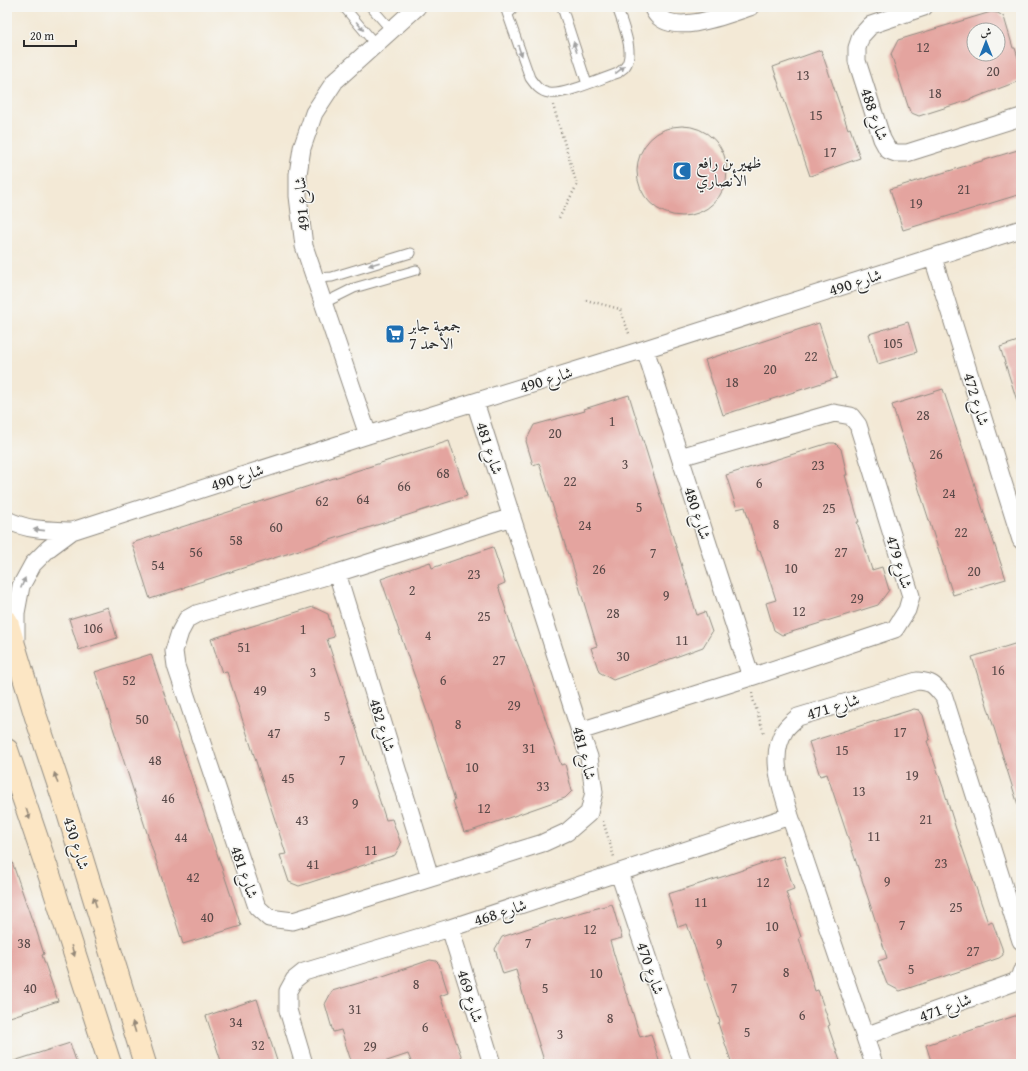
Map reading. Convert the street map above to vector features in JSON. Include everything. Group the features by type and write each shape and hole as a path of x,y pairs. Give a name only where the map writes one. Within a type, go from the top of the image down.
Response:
{"street":[{"name":"شارع 491","path":"368,435 304,246 298,196 298,174 302,148 314,113 335,81 417,7"},
{"path":"652,7 658,16 667,21 684,24 708,21 750,7"},
{"name":"شارع 488","path":"924,7 871,25 860,36 856,48 856,62 882,139 888,150 896,153 907,153 1021,117"},
{"name":"شارع 490","path":"16,649 16,613 21,586 33,564 49,548 72,531 368,435 1021,229"},
{"name":"شارع 472","path":"933,258 1021,540"},
{"name":"شارع 480","path":"640,350 680,457 751,677"},
{"name":"شارع 481","path":"475,402 512,517 580,731 589,757 594,792 589,813 567,832 543,843 293,921 269,918 257,906 176,666 174,651 180,632 188,619 196,614 336,573 512,517"},
{"name":"شارع 479","path":"580,731 751,677 895,629 907,610 911,596 858,425 851,416 834,413 680,457"},
{"name":"شارع 490","path":"7,520 35,530 72,531"},
{"name":"شارع 482","path":"336,573 430,877"},
{"name":"شارع 430","path":"7,622 145,1064"},
{"name":"شارع 471","path":"874,1064 790,816 778,776 777,747 785,729 798,717 917,681 935,685 944,697 1021,941"},
{"path":"7,750 50,877 110,1064"},
{"name":"شارع 468","path":"304,1064 288,1010 288,991 294,980 304,972 450,928 790,816"},
{"name":"شارع 470","path":"619,873 683,1064"},
{"name":"شارع 469","path":"450,928 492,1064"},
{"name":"شارع 471","path":"864,1036 1015,982 1020,976 1021,972"}],"lane":[{"path":"344,7 376,45"},
{"path":"371,7 392,31"},
{"path":"515,7 506,11 530,78 538,88 549,93 563,93 618,73 625,67 630,57 629,46 617,7"},
{"path":"562,7 587,84"},
{"path":"316,278 332,277 411,253"},
{"path":"324,303 354,288 416,270"}],"path":[{"path":"549,93 577,184 559,218"},
{"path":"586,300 620,309 640,350"},
{"path":"751,677 753,699 764,734"},
{"path":"591,804 599,813 604,822 619,873"}],"building":[{"path":"991,12 998,13 1004,17 1005,22 966,22 966,62 1006,62 1006,24 1013,48 1015,48 1021,67 1021,76 1019,81 966,101 919,116 910,112 891,54 898,40"},
{"path":"821,50 848,129 850,128 860,158 810,176 773,67"},
{"name":"ظهير بن رافع الأنصاري","path":"673,126 691,126 707,133 720,146 727,162 727,180 720,196 707,209 691,216 673,216 657,209 644,196 637,180 637,162 644,146 657,133"},
{"path":"1021,149 1021,194 903,230 890,189"},
{"path":"908,322 917,352 878,364 869,334"},
{"path":"819,323 837,378 723,415 705,360"},
{"path":"1021,340 1021,404 1018,404 1000,347"},
{"path":"943,389 1006,579 953,595 892,405"},
{"path":"629,395 697,615 705,612 712,632 703,647 613,680 599,672 591,648 597,646 569,553 568,554 539,463 533,465 526,441 534,425 585,411 584,409"},
{"path":"449,441 467,496 150,599 132,543"},
{"path":"829,443 835,443 841,449 847,475 845,475 859,522 857,522 872,570 882,567 889,590 878,605 782,635 774,630 766,603 776,600 760,550 758,551 745,507 737,509 726,475"},
{"path":"493,547 505,583 498,586 561,765 565,764 572,791 565,798 471,831 464,832 453,801 455,800 427,712 381,579 430,562 432,568"},
{"path":"108,607 117,638 79,650 69,619"},
{"path":"313,607 328,614 334,637 327,639 386,820 392,819 401,844 395,855 299,886 289,882 280,855 286,854 227,672 222,673 211,639"},
{"path":"1021,642 1021,805 1018,805 972,657"},
{"path":"151,654 241,926 183,944 95,672"},
{"path":"914,709 919,710 923,715 930,740 927,741 956,829 988,923 992,921 1002,948 1003,955 999,958 900,991 887,984 878,961 887,958 873,913 827,774 820,776 809,742"},
{"path":"7,853 9,853 34,923 44,954 42,955 58,1001 7,1018"},
{"path":"783,856 794,889 786,892 801,937 799,938 815,991 818,990 841,1064 732,1064 718,1023 720,1022 687,924 678,927 668,894"},
{"path":"612,904 622,938 610,941 640,1037 651,1034 660,1064 545,1064 516,970 503,974 495,949 502,937 550,921"},
{"path":"430,960 436,961 439,964 448,993 440,996 464,1064 412,1064 408,1054 378,1064 352,1064 341,1030 333,1032 325,1004 332,991"},
{"path":"257,999 278,1064 222,1064 206,1016"},
{"path":"1021,1014 1021,1064 932,1064 926,1045"},
{"path":"70,1043 77,1064 14,1064 14,1061"}],"place":[{"name":"ظهير بن رافع الأنصاري","path":"682,171"},
{"name":"جمعية جابر الأحمد 7","path":"395,334"}]}
